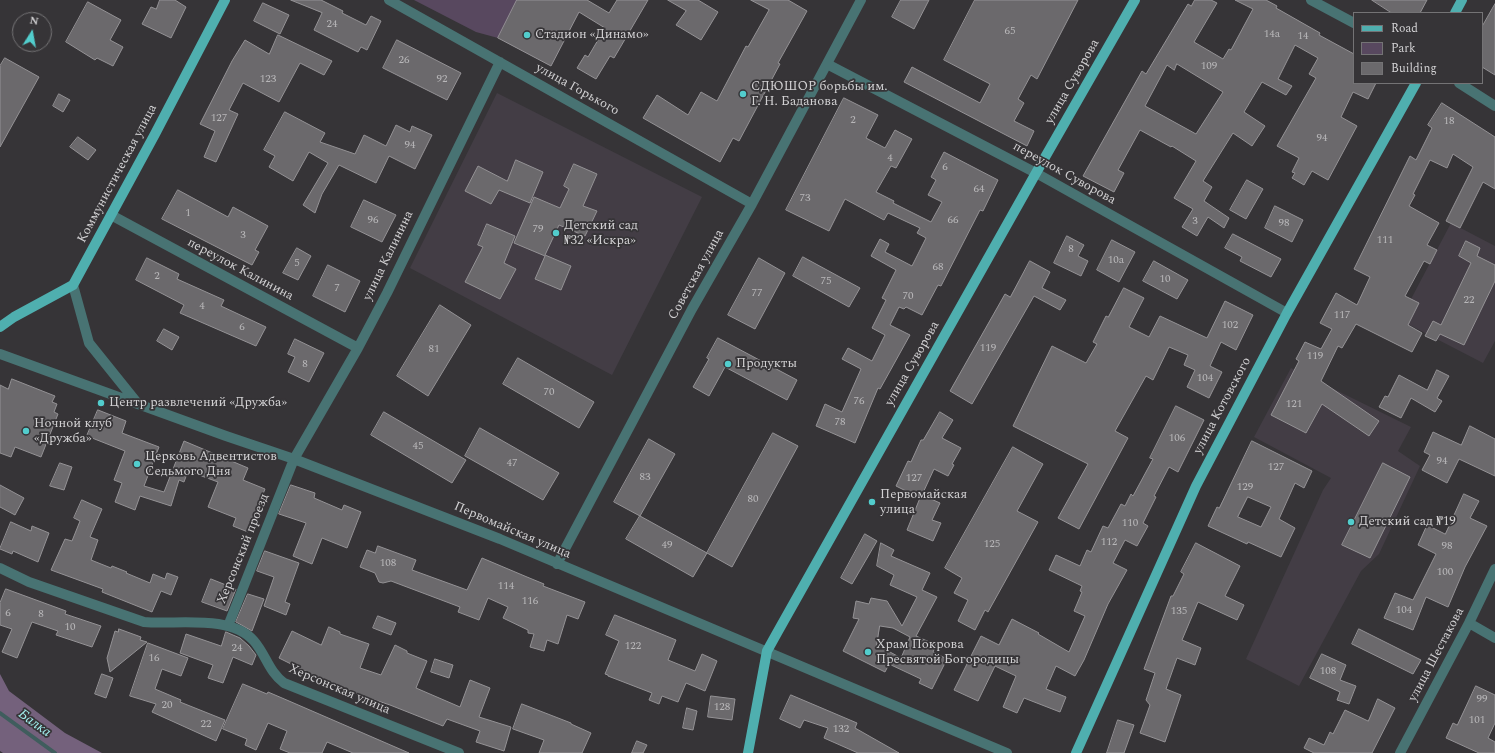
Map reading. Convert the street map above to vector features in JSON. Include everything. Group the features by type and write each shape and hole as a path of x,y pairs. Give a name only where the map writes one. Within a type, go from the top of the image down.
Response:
{"main road":[{"name":"Коммунистическая улица","path":"73,285 225,0"},
{"name":"улица Суворова","path":"748,753 768,651 1036,173 1136,0"},
{"path":"1456,12 1462,0"},
{"name":"улица Котовского","path":"1076,753 1196,486 1287,313 1415,84"},
{"path":"0,327 14,317 73,285"}],"street":[{"name":"улица Горького","path":"389,0 752,204"},
{"name":"Советская улица","path":"557,564 692,309 752,204 861,0"},
{"path":"1311,0 1353,22"},
{"name":"улица Калинина","path":"294,459 358,348 500,62"},
{"name":"переулок Суворова","path":"827,64 1036,173 1287,313"},
{"path":"1461,84 1495,106"},
{"name":"переулок Калинина","path":"111,215 358,348"},
{"path":"73,285 88,343 138,404"},
{"name":"Первомайская улица","path":"0,354 294,459 500,539 1007,753"},
{"name":"Херсонский проезд","path":"228,626 294,459"},
{"name":"Херсонская улица","path":"0,568 30,582 144,622 160,624 208,623 228,626 248,635 255,642 275,676 284,683 459,753"},
{"name":"улица Шестакова","path":"1400,753 1469,623 1495,569"},
{"path":"1469,623 1495,638"}],"shaded area":[{"name":"Детский сад №32 «Искра»","path":"497,93 702,197 612,375 410,268"},
{"path":"1451,223 1495,246 1495,341 1483,363 1400,320"},
{"name":"Детский сад №19","path":"1291,368 1411,427 1398,451 1420,466 1379,554 1361,571 1299,686 1246,659 1323,490 1331,478 1254,437"},
{"path":"0,674 9,691 65,733 102,753 3,753 0,751"}],"green space":[{"name":"Стадион «Динамо»","path":"414,0 585,0 551,66 498,38 476,32"}],"building":[{"path":"160,0 175,0 186,7 171,38 142,24 151,7 156,9"},
{"path":"291,0 321,0 366,25 371,16 381,21 367,50 361,47 358,52 314,30 322,13"},
{"path":"517,0 587,0 609,13 617,0 648,0 614,58 610,56 596,79 577,68 585,55 588,57 605,28 579,12 551,66 498,38"},
{"path":"668,0 698,0 718,12 701,40 676,25 686,11"},
{"path":"751,0 788,0 807,11 778,63 780,64 739,141 733,138 720,162 643,118 657,95 688,115 701,92 717,101 746,46 748,47 769,10"},
{"path":"901,0 929,0 914,29 892,17"},
{"path":"975,0 1078,0 1037,79 1031,75 1018,99 1024,103 1014,121 1034,131 1027,146 904,82 912,67 980,103 990,84 944,60"},
{"path":"1195,0 1211,0 1217,3 1194,42 1223,59 1229,49 1231,50 1253,9 1235,0 1266,0 1277,6 1276,8 1320,33 1319,35 1353,53 1353,84 1376,84 1368,99 1353,92 1341,117 1357,126 1328,180 1312,171 1304,185 1292,178 1295,173 1292,172 1299,158 1277,146 1316,78 1309,74 1318,58 1295,45 1278,79 1292,86 1286,95 1262,82 1244,112 1265,126 1252,146 1233,133 1203,181 1212,187 1204,201 1229,218 1224,228 1208,217 1197,236 1182,227 1193,209 1174,198 1196,161 1172,146 1171,147 1140,130 1118,170 1124,173 1114,192 1083,176 1142,71 1146,74 1188,4 1191,6","holes":["1177,64 1223,92 1196,134 1145,106 1167,65 1174,70"]},
{"path":"1372,0 1427,0 1421,12 1390,12"},
{"path":"88,2 121,20 110,40 123,47 113,66 97,58 95,60 66,42"},
{"path":"263,3 289,15 280,34 254,21"},
{"path":"1495,4 1495,75 1483,68 1483,25"},
{"path":"278,35 332,61 324,75 300,63 279,102 243,83 229,110 238,114 216,162 204,157 215,131 200,124 232,61 245,40 269,54"},
{"path":"397,40 461,73 447,100 383,68"},
{"path":"5,58 39,77 0,147 0,66"},
{"path":"59,94 70,100 63,112 53,106"},
{"path":"844,98 878,115 866,138 885,148 895,130 912,139 896,168 891,166 876,192 894,201 893,203 931,222 942,202 928,195 936,180 931,177 944,152 998,180 983,211 980,210 941,286 938,285 922,315 906,307 904,309 899,307 890,325 910,335 880,389 878,388 855,443 816,426 825,404 842,412 861,369 842,359 848,348 872,361 885,335 872,328 886,300 882,298 896,270 871,256 880,239 889,244 885,252 912,266 926,238 917,233 920,228 888,213 884,220 845,199 829,231 786,210"},
{"path":"1442,103 1495,137 1495,189 1483,182 1460,228 1446,221 1473,167 1453,154 1447,168 1430,160 1413,194 1415,195 1409,206 1439,223 1427,245 1437,250 1430,264 1424,261 1405,296 1419,303 1408,325 1422,333 1412,352 1356,324 1342,348 1338,346 1321,381 1379,421 1369,436 1322,404 1306,433 1271,415 1299,361 1296,359 1305,342 1321,349 1332,329 1320,323 1336,293 1357,305 1370,277 1354,269 1410,156 1416,160 1432,128 1428,125"},
{"path":"285,112 325,133 320,142 355,154 364,135 386,146 396,125 410,132 412,126 432,135 415,169 389,156 376,183 339,165 322,194 315,213 303,205 328,163 309,152 293,181 269,167 275,156 264,150"},
{"path":"78,137 96,150 88,160 70,147"},
{"path":"516,160 543,172 530,203 499,190 491,204 465,191 478,166 507,181"},
{"path":"574,164 597,174 583,206 597,211 585,236 559,225 545,255 571,266 561,290 535,279 545,256 514,243 534,197 560,208 569,189 564,186"},
{"path":"1247,180 1263,189 1246,219 1230,210"},
{"path":"178,190 228,217 233,207 268,226 255,250 259,252 252,265 162,219"},
{"path":"364,200 396,215 382,242 351,227"},
{"path":"1275,206 1303,220 1292,242 1265,228"},
{"path":"487,224 515,236 504,263 516,269 500,299 465,282 483,247 478,245"},
{"path":"1233,234 1281,259 1271,277 1240,261 1242,257 1225,248"},
{"path":"1067,236 1084,245 1078,256 1088,261 1081,276 1054,263"},
{"path":"1112,240 1135,252 1119,282 1097,270"},
{"path":"1466,241 1480,248 1477,256 1495,265 1495,281 1464,345 1440,334 1436,341 1425,336 1433,321 1441,325 1471,263 1459,256"},
{"path":"297,248 311,256 298,280 283,273"},
{"path":"803,257 860,288 849,307 793,276"},
{"path":"147,258 179,274 177,279 224,300 221,306 266,327 256,346 180,313 184,305 136,280"},
{"path":"759,258 785,273 755,329 728,315"},
{"path":"1030,261 1050,272 1042,288 1066,300 1060,310 1034,296 972,404 950,391 1005,294 1010,297"},
{"path":"1154,261 1188,280 1177,299 1143,281"},
{"path":"328,265 360,281 345,312 313,296"},
{"path":"1124,288 1144,298 1129,327 1149,337 1160,316 1207,338 1225,301 1253,315 1236,350 1221,342 1210,366 1222,372 1209,398 1187,387 1195,370 1184,365 1188,355 1169,347 1153,380 1146,376 1115,431 1128,438 1079,529 1058,518 1088,464 1013,426 1052,346 1086,363 1097,344 1093,342 1106,316 1108,317"},
{"path":"440,305 471,325 428,396 397,376"},
{"path":"164,329 179,337 172,350 157,341"},
{"path":"718,338 797,380 787,400 725,367 709,396 693,387 709,359 707,358"},
{"path":"295,339 324,353 309,382 288,372 295,357 288,354"},
{"path":"518,358 594,402 579,428 503,384"},
{"path":"1437,370 1449,376 1437,398 1442,401 1435,412 1411,398 1401,418 1379,407 1385,396 1388,397 1399,375 1427,390"},
{"name":"Ночной клуб «Дружба»","path":"12,379 55,396 52,402 57,404 54,412 58,414 41,457 15,447 11,457 0,453 0,385 8,389"},
{"path":"1176,406 1204,420 1178,472 1169,467 1154,496 1156,497 1143,523 1148,526 1137,546 1125,540 1113,563 1127,570 1108,604 1084,660 1075,676 1056,666 1046,689 1066,697 1060,712 1024,698 1017,713 1003,707 1016,676 995,666 978,701 954,690 981,636 999,645 1012,619 1039,633 1038,634 1069,652 1085,616 1074,611 1082,592 1080,591 1082,586 1049,570 1056,555 1080,566 1087,550 1091,552 1103,526 1108,528 1121,504 1125,506 1131,494 1133,496 1153,459 1150,458"},
{"path":"98,410 126,421 122,433 159,447 144,486 164,492 184,441 248,468 243,480 265,489 248,532 233,526 236,518 208,507 218,482 188,471 184,482 179,480 171,506 140,496 135,510 115,502 122,483 114,480 125,451 87,436"},
{"path":"384,412 466,460 452,483 371,435"},
{"path":"940,412 953,420 942,438 961,448 952,464 954,465 948,476 934,469 922,495 940,503 932,520 941,523 933,541 907,530 920,498 896,486 908,461 911,462 921,440 923,440"},
{"path":"1470,426 1495,439 1495,476 1459,459 1447,483 1422,470 1430,455 1424,452 1433,432 1461,445"},
{"path":"480,428 559,473 543,500 465,456"},
{"path":"773,433 798,446 732,567 707,553"},
{"path":"649,439 675,454 640,516 614,502"},
{"path":"1252,441 1312,471 1304,488 1295,483 1279,519 1295,528 1281,557 1248,542 1247,544 1208,526 1217,507 1219,508","holes":["1248,497 1271,507 1261,527 1238,517"]},
{"path":"1013,447 1043,464 1017,511 1038,522 988,612 985,610 975,630 958,621 968,600 954,593 962,578 945,568"},
{"path":"60,463 72,467 64,490 50,486"},
{"path":"1383,463 1410,477 1370,558 1342,545"},
{"path":"0,485 24,498 15,515 0,507"},
{"path":"291,485 315,493 314,498 342,510 344,505 361,512 347,548 322,538 312,564 293,556 306,523 279,514"},
{"path":"1464,494 1479,501 1470,518 1487,526 1465,567 1448,607 1426,597 1413,630 1384,618 1395,593 1413,600 1436,554 1418,545 1427,525 1445,534"},
{"path":"82,500 102,509 90,537 98,540 91,560 111,568 112,566 150,583 153,574 165,579 167,573 178,577 171,595 161,591 152,612 102,592 103,589 51,570 65,539 72,541 80,521 74,518"},
{"path":"640,516 707,553 693,577 626,539"},
{"path":"11,522 31,531 32,526 49,533 38,562 13,551 12,554 0,549"},
{"path":"865,534 877,541 852,584 841,578"},
{"path":"881,543 894,550 891,556 930,573 922,590 937,597 916,636 936,645 933,652 947,659 932,689 919,683 921,679 889,664 885,672 843,651 859,619 853,618 856,601 869,604 871,598 887,601 902,626 917,597 890,585 894,575 877,566","holes":["880,626 893,628 910,637 901,658 877,645"]},
{"path":"1196,543 1240,566 1225,596 1244,605 1237,620 1198,602 1182,640 1201,648 1195,665 1177,658 1166,689 1181,695 1165,742 1140,733 1150,705 1146,700 1155,673 1144,669 1171,596 1173,596 1184,574 1181,572"},
{"path":"378,546 416,560 412,570 467,590 482,558 544,584 543,586 585,602 578,619 567,615 558,644 547,640 544,651 530,647 534,634 528,633 528,630 503,618 508,607 488,598 479,620 458,612 460,607 391,581 383,583 379,582 375,573 360,567 367,550 375,553"},
{"path":"265,551 299,563 285,602 290,604 286,615 264,606 274,577 257,571"},
{"path":"211,579 236,589 227,611 202,602"},
{"path":"6,589 66,611 65,614 101,626 92,647 56,635 58,631 32,622 17,658 2,652 12,629 0,625 0,603"},
{"path":"248,594 264,599 252,631 236,622"},
{"path":"615,615 676,640 668,660 695,671 702,654 717,661 705,691 686,683 678,702 662,696 659,704 649,700 652,693 605,674 619,641 606,635"},
{"path":"378,616 396,623 391,635 373,628"},
{"path":"329,627 340,632 340,634 369,644 360,668 381,675 395,645 407,651 407,653 427,661 416,688 460,707 470,680 490,688 479,717 511,727 504,751 476,742 480,731 447,719 443,726 390,705 336,687 337,684 309,674 279,658 292,631 321,645"},
{"path":"119,629 141,637 140,640 147,642 110,672 107,658 115,631 118,632"},
{"path":"1359,629 1421,660 1413,674 1352,644"},
{"path":"226,632 240,638 256,655 252,665 233,657 223,683 208,678 213,665 180,653 186,634 221,646"},
{"path":"148,643 188,658 181,676 162,669 155,689 181,700 180,702 225,720 216,741 152,712 156,704 130,696"},
{"path":"1322,654 1346,665 1340,680 1356,686 1349,704 1337,700 1340,692 1310,678"},
{"path":"435,659 453,665 449,678 431,672"},
{"path":"102,674 113,678 106,698 95,694"},
{"path":"243,684 267,694 268,692 409,753 353,753 327,742 322,753 290,753 280,749 287,731 268,723 256,750 245,745 247,739 223,729"},
{"path":"1476,686 1495,695 1495,723 1488,738 1495,742 1495,753 1479,753 1446,738 1453,723 1457,725"},
{"path":"791,695 857,723 855,728 899,753 858,753 824,738 828,728 804,720 800,728 780,719"},
{"path":"711,696 735,699 732,720 708,717"},
{"path":"1378,699 1395,708 1372,753 1314,753 1304,748 1309,738 1324,745 1330,732 1333,734 1345,710 1368,721"},
{"path":"522,704 571,723 591,733 582,753 539,753 544,740 513,729"},
{"path":"687,708 697,711 693,730 683,728"},
{"path":"1118,720 1134,725 1124,753 1107,753"},
{"path":"637,741 647,745 643,753 632,753"}],"waterway":[{"name":"Балка","path":"0,713 55,753"}],"place":[{"name":"Стадион «Динамо»","path":"527,35"},
{"name":"СДЮШОР борьбы им. Г. Н. Баданова","path":"743,94"},
{"name":"Детский сад №32 «Искра»","path":"556,233"},
{"name":"Продукты","path":"728,364"},
{"name":"Центр развлечений «Дружба»","path":"101,403"},
{"name":"Ночной клуб «Дружба»","path":"26,431"},
{"name":"Церковь Адвентистов Седьмого Дня","path":"137,464"},
{"name":"Первомайская улица","path":"872,502"},
{"name":"Детский сад №19","path":"1351,522"},
{"name":"Храм Покрова Пресвятой Богородицы","path":"868,652"}]}
